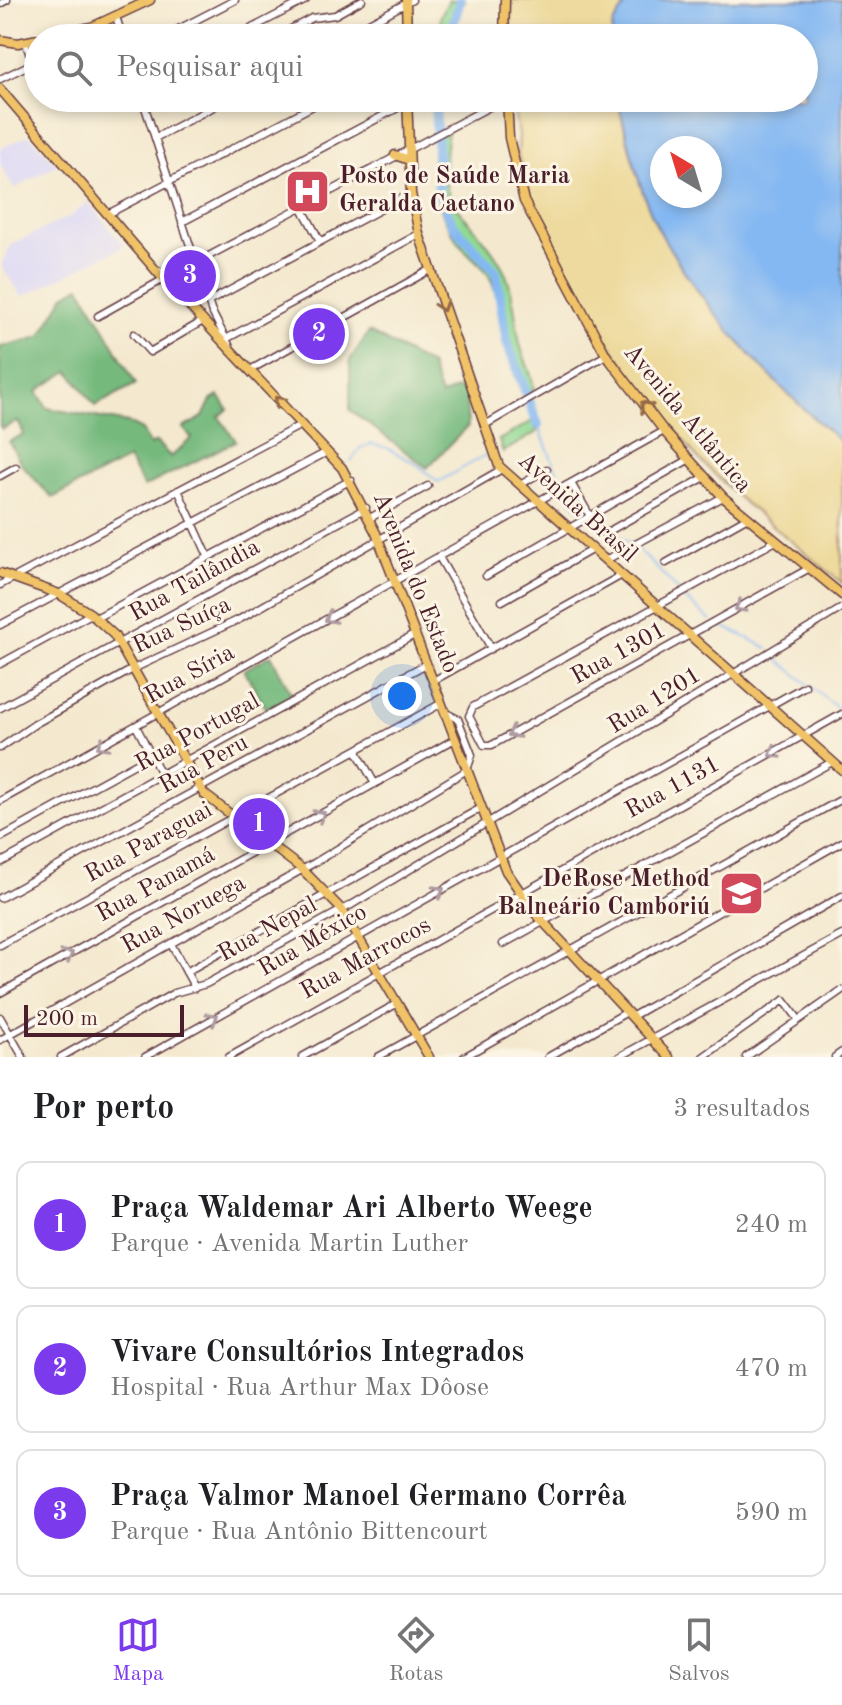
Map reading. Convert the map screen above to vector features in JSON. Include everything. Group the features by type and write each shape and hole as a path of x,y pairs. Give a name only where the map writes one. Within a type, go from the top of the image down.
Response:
{"main road":[{"path":"504,24 505,0"},
{"path":"92,24 116,17 144,1"},
{"path":"407,24 408,1"},
{"path":"0,40 24,42"},
{"name":"Avenida do Estado","path":"0,89 155,269 351,480 379,537 499,857 520,894 542,921 669,1057"},
{"name":"Avenida Brasil","path":"407,112 411,193 419,234 502,469 842,770"},
{"name":"Avenida Atlântica","path":"508,112 509,138 524,201 606,355 664,431 723,497 842,595"},
{"path":"395,155 409,160"},
{"path":"0,573 59,594 93,616 119,643 200,788 232,818 302,869 342,910 429,1057"}],"street":[{"path":"0,4 7,0"},
{"path":"188,24 235,0"},
{"path":"260,24 306,0"},
{"path":"301,24 312,18 335,15 362,0"},
{"path":"366,24 408,1"},
{"path":"116,17 118,24"},
{"path":"0,79 24,67"},
{"path":"147,112 208,302 233,352"},
{"path":"155,138 204,112"},
{"path":"108,214 302,112"},
{"path":"182,222 385,112"},
{"path":"155,269 173,275 478,112"},
{"path":"208,302 411,193"},
{"path":"301,206 320,241"},
{"path":"226,339 419,234"},
{"path":"250,370 430,270"},
{"path":"98,316 164,279"},
{"path":"134,334 150,352 203,321"},
{"path":"485,425 606,355"},
{"path":"0,585 301,425"},
{"name":"Rua Síria","path":"0,801 664,431"},
{"path":"0,625 327,452"},
{"path":"486,576 688,460"},
{"path":"0,476 16,467"},
{"name":"Rua Suíça","path":"0,748 35,724 133,669 240,619 502,469"},
{"path":"520,485 547,469"},
{"path":"604,534 705,477"},
{"path":"0,664 351,480"},
{"path":"571,483 590,516"},
{"path":"370,518 428,486"},
{"path":"178,490 208,556"},
{"path":"606,560 723,497"},
{"name":"Rua Tailândia","path":"0,708 366,508"},
{"path":"666,563 746,518"},
{"path":"467,770 479,735 469,712 473,707 774,542"},
{"path":"502,601 593,549"},
{"path":"439,557 491,648"},
{"name":"Rua 1301","path":"479,735 488,747 808,569"},
{"path":"433,681 622,575"},
{"name":"Rua 1201","path":"488,826 842,608"},
{"name":"Rua Portugal","path":"0,863 414,635"},
{"name":"Rua Peru","path":"0,898 426,664"},
{"name":"Rua México","path":"145,1057 805,686"},
{"path":"444,708 458,719 474,724"},
{"name":"Rua Paraguai","path":"0,945 356,750 444,708"},
{"name":"Rua 1131","path":"520,894 842,714"},
{"path":"458,719 472,755"},
{"path":"136,726 161,774"},
{"name":"Rua Panamá","path":"0,993 455,739"},
{"path":"356,750 375,784"},
{"path":"0,838 151,755"},
{"path":"503,944 832,762"},
{"name":"Rua Noruega","path":"0,1040 302,869 467,770"},
{"path":"378,1057 842,799"},
{"path":"186,972 481,808"},
{"name":"Rua Nepal","path":"61,1057 174,993 195,988 342,910 488,826"},
{"path":"464,1057 842,842"},
{"name":"Rua Marrocos","path":"229,1057 520,894"},
{"path":"548,1057 842,896"},
{"path":"619,1057 842,935"},
{"path":"171,944 195,988"},
{"path":"746,1057 842,990"},
{"path":"703,1057 782,998 799,1020"},
{"path":"302,1057 398,1003"},
{"path":"0,1017 23,1057"},
{"path":"835,1057 842,1052"}],"shaded area":[{"path":"29,135 57,165 14,189 0,164 0,149"},
{"path":"88,202 125,246 22,297 1,265 12,244 72,215"}],"green space":[{"path":"449,0 465,0 455,24 440,24"},
{"path":"448,131 445,179 448,193 504,271 534,391 523,394 517,380 492,282 464,249 441,211 433,169 434,139"},
{"path":"80,286 136,384 95,406 69,371 37,391 47,408 128,423 142,430 150,445 156,442 171,457 192,438 183,428 203,417 211,400 219,396 228,409 219,417 236,441 144,487 128,459 52,498 22,465 9,442 24,434 18,421 2,429 0,426 0,347 40,337 65,295"},
{"path":"369,332 430,365 441,396 465,385 468,426 427,468 350,410 350,360"},
{"path":"533,421 537,432 503,452 499,440"},
{"path":"271,655 292,695 266,709 244,670"}],"sand":[{"path":"511,0 629,0 613,24 510,24"},
{"path":"514,112 621,112 644,195 657,226 695,286 764,370 842,443 842,583 740,499 697,457 637,384 588,312 532,202 518,155 519,134"}],"water":[{"path":"629,0 842,0 842,443 764,370 716,315 657,226 644,195 621,112 818,112 818,24 613,24"}],"waterway":[{"path":"453,24 460,0"},
{"path":"436,112 439,194 453,225 496,272 507,342 538,425"},
{"path":"538,425 562,484"},
{"path":"351,461 360,448 371,444 387,448 418,465 438,482 486,455"},
{"path":"565,491 584,516"},
{"path":"590,520 606,529"},
{"path":"613,533 630,543"},
{"path":"638,549 678,590"},
{"path":"683,597 710,620"},
{"path":"718,624 768,648"},
{"path":"774,656 837,708"}],"place":[{"name":"Posto de Saúde Maria Geralda Caetano","path":"308,191"},
{"name":"Praça Valmor Manoel Germano Corrêa","path":"190,276"},
{"name":"Vivare Consultórios Integrados","path":"319,334"},
{"name":"Praça Waldemar Ari Alberto Weege","path":"259,824"},
{"name":"DeRose Method Balneário Camboriú","path":"741,894"}]}
